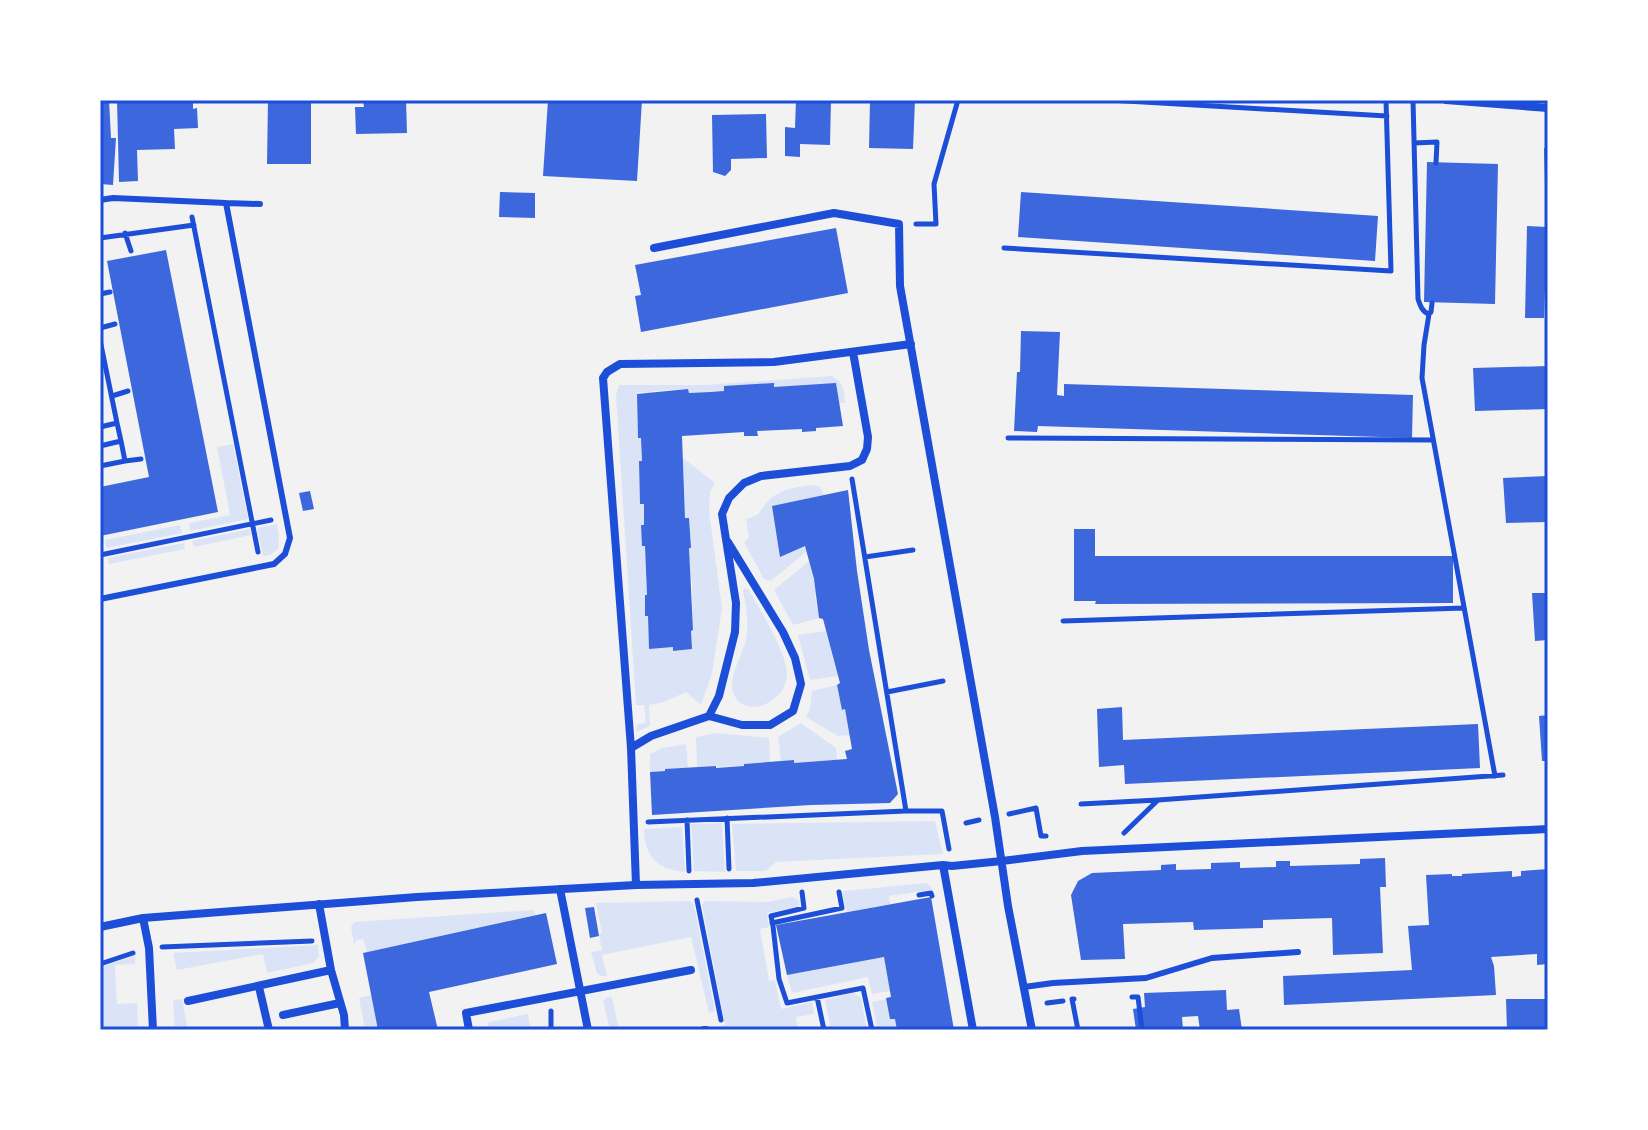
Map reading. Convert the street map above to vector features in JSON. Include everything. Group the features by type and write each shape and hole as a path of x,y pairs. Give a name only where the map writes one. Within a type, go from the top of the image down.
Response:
{"street":[{"path":"1446,100 1542,105"},
{"path":"654,248 834,213 899,224 900,286 1032,1030"},
{"path":"636,885 631,748 603,378 620,364 774,362 911,344"},
{"path":"709,716 719,696 735,632 736,603 722,514 729,498 744,483 761,476 850,466 862,460 868,437 853,352"},
{"path":"631,748 651,736 709,716 742,725 770,725 793,711 801,684 795,658 783,632 725,537"},
{"path":"100,927 143,918 319,904 636,885 753,883 1082,851 1548,829"},
{"path":"948,865 973,1030"},
{"path":"560,889 588,1030"},
{"path":"319,904 345,1030"},
{"path":"143,918 149,948 153,1030"},
{"path":"188,1001 331,970"},
{"path":"469,1030 466,1013 691,970"},
{"path":"259,987 269,1030"},
{"path":"283,1015 340,1003"}],"lane":[{"path":"100,200 260,204"},
{"path":"100,599 274,564 290,544 226,203"},
{"path":"1024,987 1146,978 1212,958 1298,952"}],"path":[{"path":"899,224 936,224 934,184 958,100"},
{"path":"1109,100 1387,116"},
{"path":"1004,248 1391,271 1386,100"},
{"path":"1413,100 1418,299 1420,307 1429,314"},
{"path":"1414,143 1437,142 1436,163"},
{"path":"189,201 259,557"},
{"path":"100,238 194,225"},
{"path":"125,233 131,251"},
{"path":"100,294 110,292"},
{"path":"1432,303 1422,378 1495,776"},
{"path":"100,328 115,324"},
{"path":"100,340 125,461"},
{"path":"112,396 128,391"},
{"path":"100,427 117,423"},
{"path":"1008,438 1433,440"},
{"path":"100,446 121,441"},
{"path":"100,466 141,459"},
{"path":"850,466 906,811"},
{"path":"100,555 287,517"},
{"path":"865,557 913,550"},
{"path":"1063,621 1464,608"},
{"path":"887,692 943,681"},
{"path":"1081,804 1503,775"},
{"path":"1111,833 1125,832 1158,800"},
{"path":"633,823 942,811 948,865"},
{"path":"727,818 730,883"},
{"path":"687,820 692,884 721,1020 716,1021"},
{"path":"1041,836 1055,836"},
{"path":"804,908 771,916 779,979 787,1003 863,988 872,1030"},
{"path":"772,923 842,908"},
{"path":"100,964 149,948 326,940"},
{"path":"817,997 824,1030"},
{"path":"1125,997 1138,997 1142,1030"},
{"path":"1078,1030 1072,999 1085,999"},
{"path":"1047,1003 1068,1000"}],"shaded area":[{"path":"832,376 843,387 845,403 839,403 836,384 689,393 688,389 637,392 642,461 639,461 640,504 644,504 645,615 648,616 649,648 673,647 674,651 692,649 692,580 689,518 685,518 683,458 715,483 710,492 709,511 722,608 712,674 701,705 686,692 649,705 650,726 636,732 637,725 646,722 644,705 636,705 616,395 619,385 706,385"},
{"path":"233,444 248,519 190,531 189,523 230,515 217,447"},
{"path":"813,485 820,487 824,495 772,507 781,556 805,546 806,552 771,581 764,579 744,542 749,537 746,519 758,514 780,492"},
{"path":"277,524 278,549 263,556 257,528"},
{"path":"180,525 182,533 106,548 105,540"},
{"path":"250,529 251,535 194,547 192,541"},
{"path":"184,543 185,549 109,564 108,558"},
{"path":"809,561 819,618 793,625 774,590"},
{"path":"744,588 749,590 772,631 787,673 785,683 773,700 755,707 738,701 732,686 747,633"},
{"path":"826,631 838,676 810,680 798,635"},
{"path":"837,685 850,735 838,736 806,717 812,691"},
{"path":"801,723 836,748 837,760 781,761 778,737"},
{"path":"716,733 769,738 770,762 697,767 696,737"},
{"path":"686,744 688,768 650,772 650,754 662,748"},
{"path":"935,821 943,854 776,862 766,871 736,871 732,824"},
{"path":"722,823 725,872 694,871 691,824"},
{"path":"682,827 685,872 667,868 654,860 647,847 644,829"},
{"path":"926,883 932,890 889,896 890,904 847,912 842,893 844,891"},
{"path":"793,897 800,906 767,913 769,927 760,929 769,981 775,980 781,1009 812,1002 814,1014 796,1017 798,1030 712,1030 725,1025 702,905 705,901 767,902"},
{"path":"690,901 694,905 715,1011 709,1013 691,937 602,955 607,976 597,973 591,952 602,950 596,903"},
{"path":"533,910 536,915 367,952 363,939 354,944 351,927 354,922"},
{"path":"318,945 319,956 313,963 267,973 263,954 177,970 173,953"},
{"path":"135,956 135,964 115,965 117,1004 137,1003 138,1030 100,1030 100,967"},
{"path":"884,957 890,991 872,994 868,977 792,993 787,975"},
{"path":"854,993 861,998 867,1030 831,1030 825,1001"},
{"path":"371,995 378,1030 365,1030 359,998"},
{"path":"612,997 619,1030 610,1030 603,1001"},
{"path":"182,999 188,1030 175,1030 173,1000"},
{"path":"887,999 897,1030 878,1030 872,1002"},
{"path":"528,1014 531,1030 486,1030 489,1022"}],"building":[{"path":"100,100 109,100 111,138 116,138 113,185 100,184"},
{"path":"117,100 193,100 193,109 197,108 198,128 174,129 175,149 137,150 138,181 119,182"},
{"path":"268,100 311,100 311,164 267,164"},
{"path":"363,100 406,100 407,133 356,134 355,107 364,107"},
{"path":"548,100 642,100 637,181 543,176"},
{"path":"796,100 831,100 830,145 800,144 800,157 785,156 785,127 795,128"},
{"path":"870,100 915,100 913,149 869,148"},
{"path":"766,114 767,158 731,159 731,170 725,176 713,172 712,115"},
{"path":"1544,148 1548,148 1548,185 1545,185"},
{"path":"1427,162 1498,164 1495,304 1424,302"},
{"path":"500,192 535,193 535,218 499,217"},
{"path":"1021,192 1378,216 1375,261 1018,237"},
{"path":"1527,226 1547,227 1544,318 1525,318"},
{"path":"836,228 848,293 641,332 635,296 641,295 635,265"},
{"path":"166,250 218,512 100,536 100,487 149,477 107,261"},
{"path":"1021,331 1060,332 1057,395 1064,396 1064,384 1413,395 1412,438 1038,426 1037,432 1014,431"},
{"path":"1548,366 1548,409 1475,411 1473,368"},
{"path":"774,383 774,387 836,383 843,426 802,432 802,429 757,431 758,436 744,436 744,432 682,436 685,518 689,518 691,548 692,649 649,649 648,616 645,616 645,546 642,546 641,525 644,525 644,504 640,504 639,461 642,461 637,394 688,389 689,393 724,391 724,386"},
{"path":"1548,476 1548,522 1506,523 1503,478"},
{"path":"848,490 869,650 898,794 890,803 652,815 650,772 794,760 794,763 847,759 845,751 852,749 837,685 840,683 823,619 819,618 814,579 805,546 780,557 772,506"},
{"path":"310,491 314,509 303,511 299,493"},
{"path":"1074,529 1095,529 1095,556 1453,556 1453,603 1095,604 1096,601 1074,601"},
{"path":"1532,593 1548,593 1548,640 1535,641"},
{"path":"1122,707 1123,740 1478,724 1480,768 1125,784 1124,765 1099,767 1097,709"},
{"path":"1548,715 1548,761 1542,761 1539,716"},
{"path":"1385,858 1386,887 1380,887 1383,953 1333,955 1332,918 1263,920 1263,928 1194,930 1193,922 1123,924 1125,959 1081,960 1071,895 1078,881 1092,873 1161,870 1161,865 1176,864 1176,870 1211,869 1211,863 1240,862 1240,868 1276,867 1276,861 1290,861 1290,866 1360,864 1360,859"},
{"path":"1548,869 1548,964 1537,965 1537,954 1491,957 1496,995 1284,1005 1283,976 1412,970 1408,926 1429,925 1426,875 1462,876 1512,871 1512,877 1521,876 1521,871"},
{"path":"931,897 954,1030 897,1030 895,1019 890,1019 886,998 891,997 884,957 787,975 776,925"},
{"path":"594,907 599,936 590,938 585,908"},
{"path":"546,913 557,964 429,992 438,1030 378,1030 363,953"},
{"path":"1226,990 1227,1010 1239,1009 1242,1030 1200,1030 1198,1016 1182,1017 1183,1030 1136,1030 1133,1009 1145,1007 1144,993"},
{"path":"1506,999 1548,999 1548,1030 1507,1030"}]}
